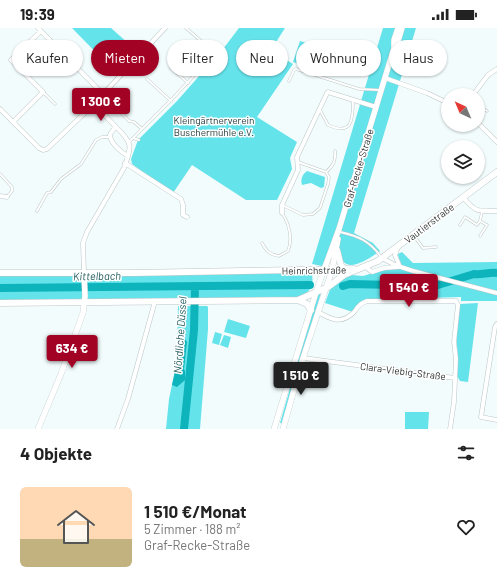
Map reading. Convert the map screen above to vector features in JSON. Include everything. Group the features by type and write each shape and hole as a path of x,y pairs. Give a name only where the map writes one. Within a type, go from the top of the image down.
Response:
{"main road":[{"name":"Vautierstraße","path":"358,269 366,267 382,258 497,172"},
{"path":"337,250 341,266 346,270"},
{"name":"Heinrichstraße","path":"0,273 358,269"},
{"name":"Heinrichstraße","path":"0,303 298,300 328,287 344,275 358,269"},
{"path":"298,300 308,304 311,310"}],"street":[{"path":"13,122 43,92 11,60 41,29 99,90 103,92 106,91 134,62 164,28"},
{"name":"Graf-Recke-Straße","path":"394,40 398,28"},
{"name":"Graf-Recke-Straße","path":"398,40 402,28"},
{"name":"Graf-Recke-Straße","path":"339,230 337,250 328,287 303,358 285,429 275,428 316,293 339,230 389,65"},
{"path":"478,88 488,75 497,70"},
{"path":"385,78 441,100"},
{"path":"282,213 282,204 298,170 297,157 328,92 376,107"},
{"path":"0,108 39,148 43,150 47,149 93,105 95,105 130,140 130,149 125,163 87,232 83,243 85,283 85,302 83,313 66,362 38,429"},
{"path":"116,127 110,137 123,154 128,156"},
{"path":"485,130 497,142"},
{"path":"125,163 181,199 183,205 183,215 187,218"},
{"path":"0,196 7,197"},
{"path":"463,198 472,208 482,212 497,211"},
{"path":"398,246 396,255 400,267"},
{"path":"382,258 400,267 497,293"},
{"path":"366,267 372,272 384,268 400,267"},
{"path":"318,312 332,319 338,320 350,316 360,304 367,301 455,300 457,302 454,342 455,378 454,402 450,429"},
{"path":"117,429 128,399 155,301"},
{"path":"497,324 495,327 481,417 497,420"},
{"name":"Clara-Viebig-Straße","path":"303,358 455,378"}],"lane":[{"path":"186,28 200,40"},
{"path":"289,80 293,71 296,69 359,89 381,90"},
{"path":"181,76 188,83"},
{"path":"130,140 142,130 194,76"},
{"path":"147,79 171,101"},
{"path":"43,92 55,104"},
{"path":"93,105 103,92"},
{"path":"319,109 328,125 342,129 346,128 353,117 353,100"},
{"path":"113,104 129,121 134,122 142,130"},
{"path":"37,211 47,193 51,192 61,179 81,164 96,140 102,137 110,137"},
{"path":"130,140 139,140"},
{"path":"326,172 334,163 336,158 335,151"},
{"path":"282,204 303,215 313,214 320,208 329,178 326,172 301,162 297,162"},
{"path":"0,174 12,187 12,191 7,197"},
{"path":"480,221 482,212"},
{"path":"262,243 271,255 279,256 288,251 290,235 286,219 282,213"},
{"path":"460,224 464,217 477,224 480,221"},
{"path":"480,221 487,225 480,236"},
{"path":"339,230 356,236 370,244 382,258"},
{"path":"413,235 422,248 436,247"}],"green space":[{"path":"72,28 111,28 124,40 91,40 91,47"},
{"name":"Kleingärtnerverein Buschermühle e.V.","path":"239,28 285,28 277,40 236,40 236,76 285,76 257,117 297,142 290,158 292,169 277,200 246,200 192,165 173,193 132,164 131,159 138,140 177,101 199,76 228,76 228,42"},
{"path":"383,28 416,28 412,40 389,40 389,76 401,76 354,233 373,243 380,251 368,259 349,265 344,263 341,257 340,248 331,247 322,266 312,264 369,76 381,76 381,40 379,40"},
{"path":"296,53 296,63 293,62"},
{"name":"Kleingärtnerverein Buschermühle e.V.","path":"288,61 293,64 288,71"},
{"path":"307,171 325,177 324,187 321,188 311,183 302,185 302,177"},
{"path":"402,252 413,263 497,262 497,301 461,301 461,297 364,300 360,302 353,312 325,303 331,287 351,275 363,276 393,269 401,263 398,254"},
{"path":"310,271 312,274 312,286 306,294 298,298 0,302 0,274"},
{"path":"321,293 282,423 280,423 317,295"},
{"path":"478,303 468,382 460,381 457,376 458,360 456,333 460,304"},
{"path":"178,306 208,307 208,329 200,429 166,429 169,399 177,361"},
{"path":"228,319 250,326 246,338 224,332"},
{"path":"215,332 222,334 219,345 212,343"},
{"path":"224,335 231,337 228,348 220,345"},
{"path":"405,412 429,412 428,429 405,429"}],"shaded area":[{"path":"185,339 187,342 184,369 185,380 177,387 172,385 182,340"}],"waterway":[{"name":"Nördliche Düssel","path":"343,286 350,284 393,285 425,288 474,274 497,273"},
{"name":"Kittelbach","path":"0,288 310,285"},
{"name":"Nördliche Düssel","path":"184,429 194,330 195,286"}]}
